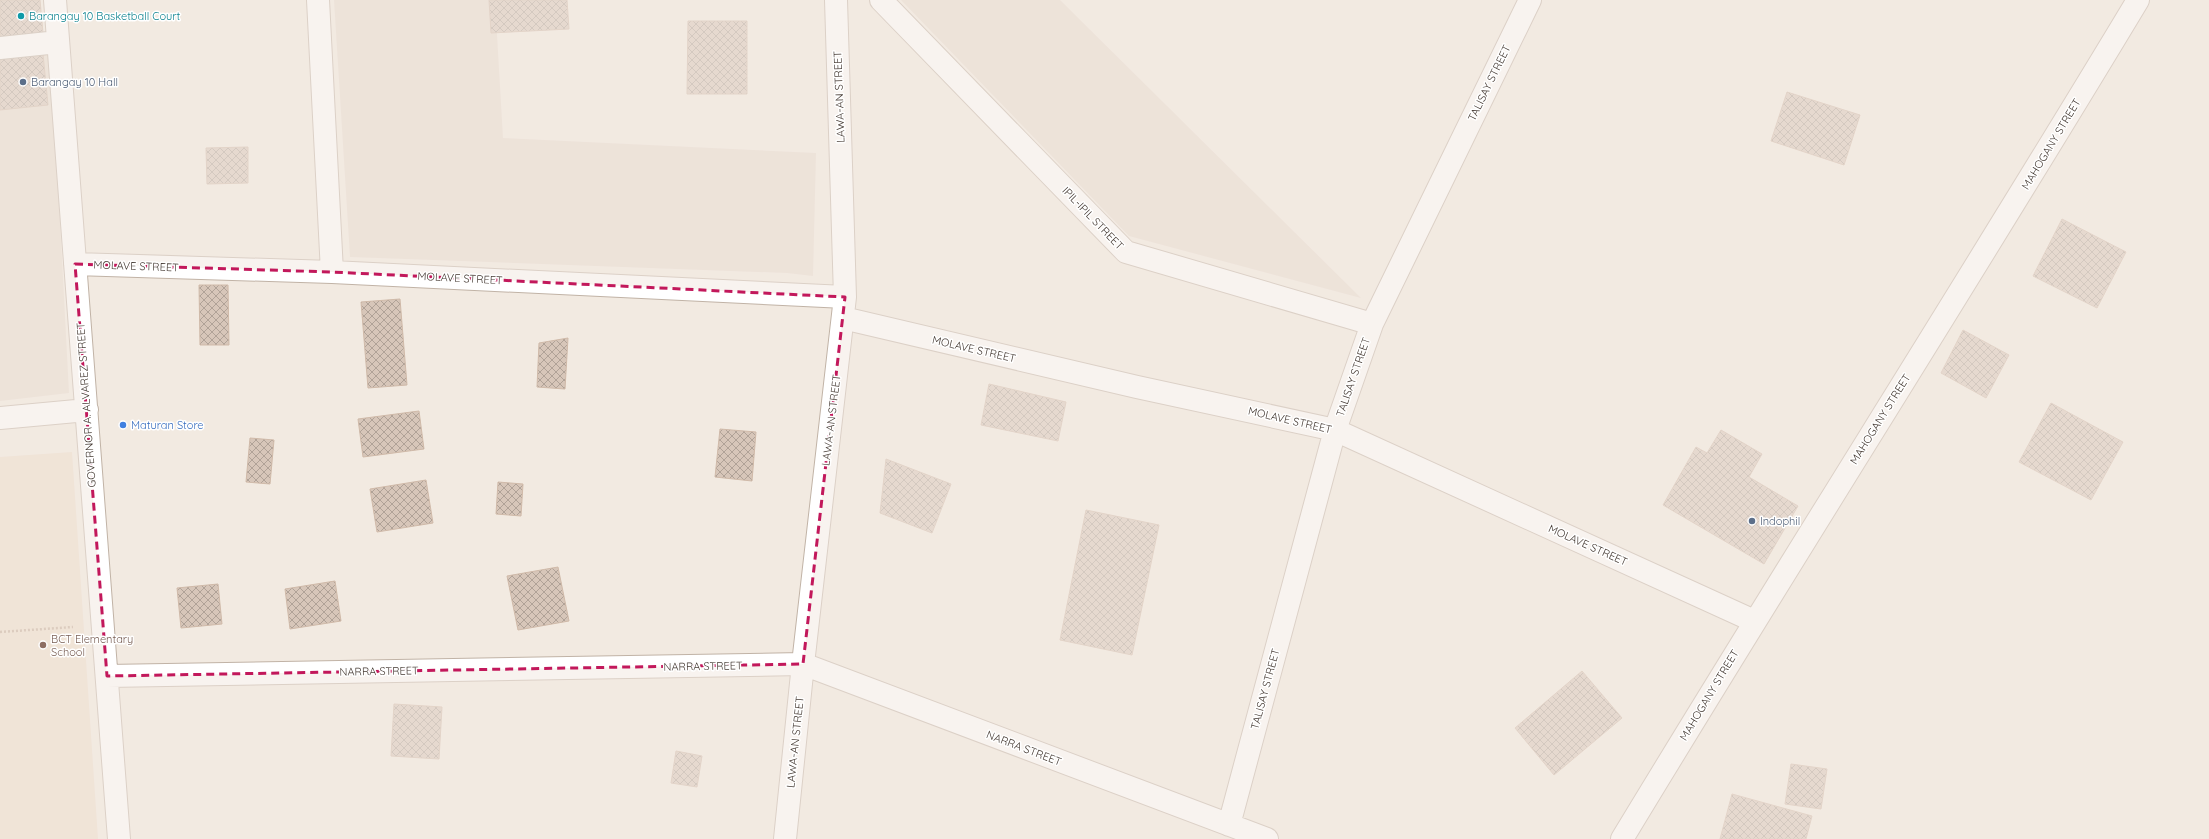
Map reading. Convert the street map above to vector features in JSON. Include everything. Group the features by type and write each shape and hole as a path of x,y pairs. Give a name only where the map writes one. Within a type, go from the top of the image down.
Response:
{"street":[{"name":"GOVERNOR A. ALVAREZ STREET","path":"55,0 118,810 119,839"},
{"path":"318,0 332,272"},
{"name":"LAWA-AN STREET","path":"785,839 802,664 844,308 836,0"},
{"name":"IPIL-IPIL STREET","path":"881,0 1126,252 1372,324"},
{"name":"TALISAY STREET","path":"1229,825 1335,430 1372,324 1530,0"},
{"name":"MAHOGANY STREET","path":"1622,839 1754,621 2025,187 2138,0"},
{"path":"0,48 58,42"},
{"name":"MOLAVE STREET","path":"75,264 332,272 844,308 1137,387 1335,430 1754,621"},
{"path":"0,418 87,410"},
{"name":"NARRA STREET","path":"107,676 802,664 1267,839"}],"path":[{"path":"0,632 103,625"}],"highlighted area":[{"path":"75,264 332,272 845,297 803,664 107,676"}],"shaded area":[{"path":"334,0 495,0 503,138 816,153 813,276 787,273 350,257"},
{"path":"901,0 1060,0 1361,298 1129,236"},
{"path":"51,48 69,393 0,401 0,49"},
{"name":"BCT Elementary School","path":"72,452 98,839 0,839 0,457"}],"building":[{"name":"Barangay 10 Basketball Court","path":"0,0 40,0 43,33 0,37"},
{"path":"489,0 567,0 569,29 491,33"},
{"path":"688,21 747,21 747,94 687,94"},
{"name":"Barangay 10 Hall","path":"43,54 48,105 0,110 0,58"},
{"path":"1787,92 1860,115 1844,165 1771,141"},
{"path":"248,147 248,183 207,184 206,148"},
{"path":"2062,219 2126,252 2097,308 2033,276"},
{"path":"199,285 228,285 229,345 200,345"},
{"path":"400,299 407,385 368,388 361,302"},
{"path":"1963,330 2009,355 1986,398 1941,373"},
{"path":"568,338 565,389 537,387 539,343"},
{"path":"989,384 1066,402 1058,441 981,425"},
{"path":"2051,403 2123,442 2091,500 2019,462"},
{"path":"419,411 424,449 363,457 358,419"},
{"path":"720,429 756,432 752,481 715,477"},
{"path":"1721,430 1762,454 1749,477 1798,506 1764,564 1663,505 1696,447 1707,453"},
{"path":"250,438 274,440 270,484 246,482"},
{"path":"886,459 951,484 932,533 880,513"},
{"path":"426,480 433,523 377,532 370,489"},
{"path":"498,482 523,484 521,516 496,514"},
{"path":"1086,510 1159,525 1132,655 1060,640"},
{"path":"558,567 569,621 518,630 507,576"},
{"path":"335,581 341,621 290,629 285,589"},
{"path":"218,584 222,624 181,628 177,588"},
{"path":"1582,671 1622,718 1554,775 1515,728"},
{"path":"394,704 442,707 439,759 391,756"},
{"path":"676,751 702,756 697,787 671,783"},
{"path":"1791,764 1827,769 1821,809 1785,804"},
{"path":"1732,794 1812,816 1806,839 1720,839"}],"place":[{"name":"Barangay 10 Basketball Court","path":"21,16"},
{"name":"Barangay 10 Hall","path":"23,82"},
{"name":"Maturan Store","path":"123,425"},
{"name":"Indophil","path":"1752,521"},
{"name":"BCT Elementary School","path":"43,645"}]}
